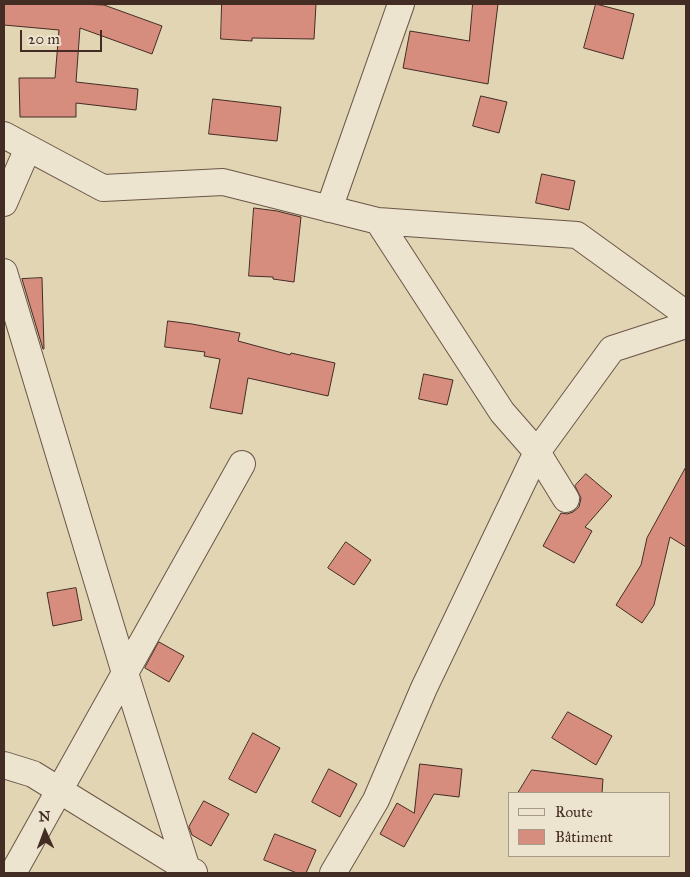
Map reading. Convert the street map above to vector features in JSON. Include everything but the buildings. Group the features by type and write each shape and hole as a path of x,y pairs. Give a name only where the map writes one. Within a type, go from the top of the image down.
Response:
{"street":[{"path":"329,209 400,4"},
{"path":"4,135 103,188 223,182 378,221 577,235 686,314"},
{"path":"4,203 28,148"},
{"path":"378,221 502,412 537,452 566,499"},
{"path":"4,272 125,673 192,871"},
{"path":"333,873 376,800 424,688 537,452 612,349 686,325"},
{"path":"13,873 242,464"},
{"path":"4,765 33,774 192,871"}]}
